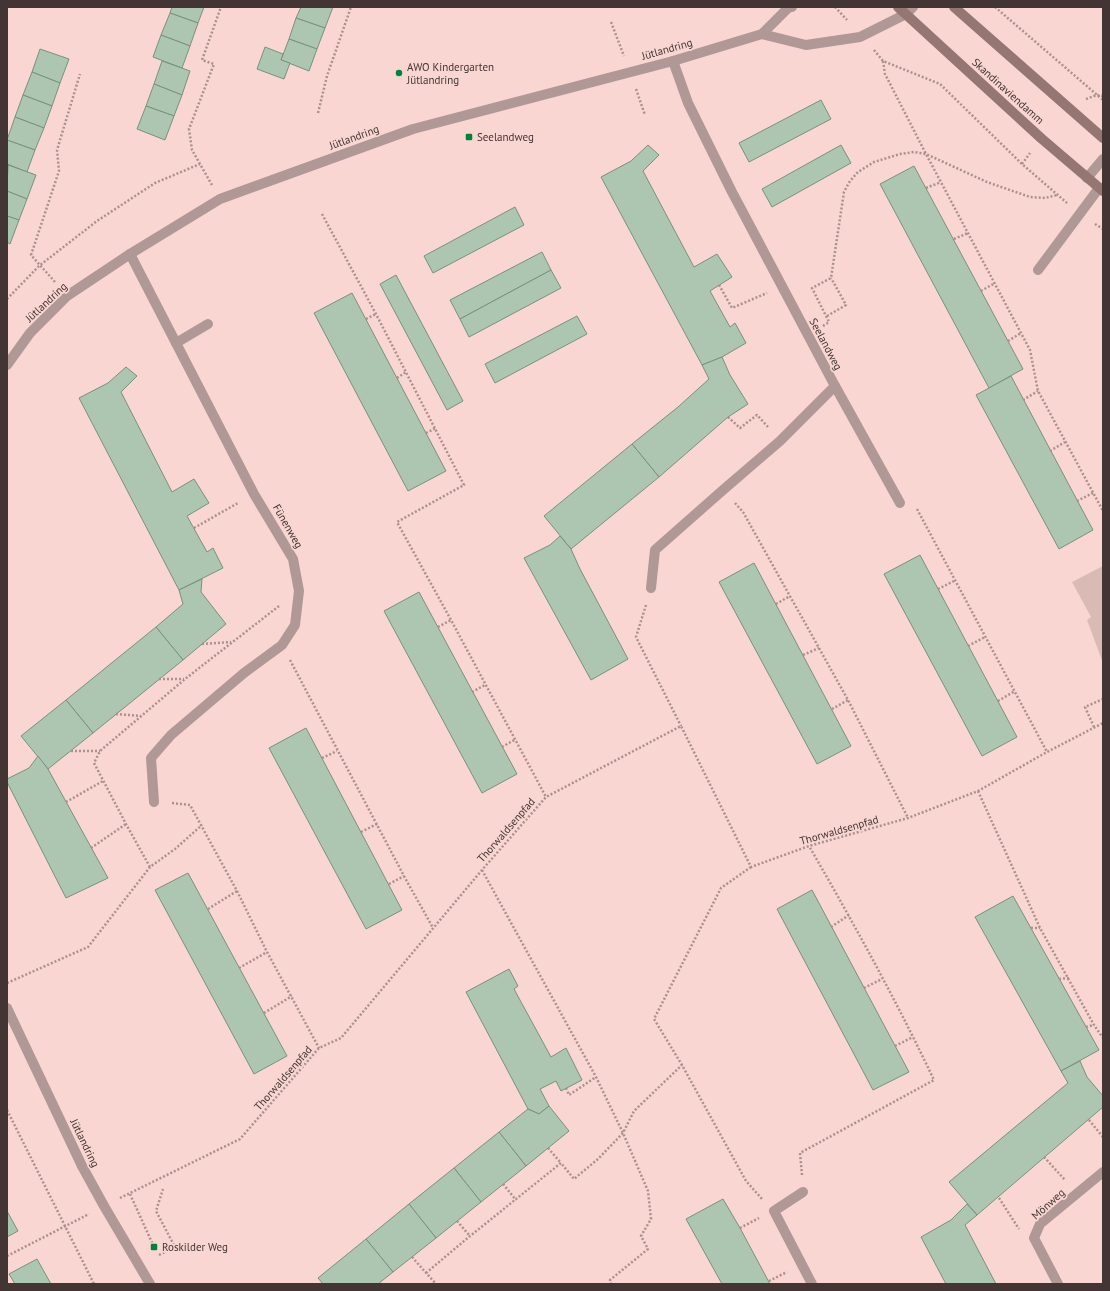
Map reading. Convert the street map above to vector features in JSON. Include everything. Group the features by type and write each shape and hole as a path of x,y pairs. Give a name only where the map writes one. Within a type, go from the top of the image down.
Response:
{"street":[{"name":"Jütlandring","path":"7,365 30,333 67,296 130,254 220,199 413,129 673,61 762,34 788,8 792,7"},
{"name":"Skandinaviendamm","path":"898,7 909,11 1042,139 1101,190"},
{"path":"954,7 1103,138"},
{"path":"762,34 806,46 862,37 909,11"},
{"name":"Seelandweg","path":"651,588 656,550 780,441 834,386 732,192 692,110 673,61"},
{"path":"1087,178 1103,158"},
{"path":"1038,270 1080,213 1101,190"},
{"name":"Fünenweg","path":"130,254 254,494 293,559 299,591 295,625 282,645 244,673 171,735 151,758 154,802"},
{"path":"176,342 208,324"},
{"path":"834,386 900,503"},
{"name":"Jütlandring","path":"7,1008 82,1166 150,1284"},
{"name":"Mönweg","path":"1058,1284 1034,1238 1040,1224 1103,1172"},
{"path":"803,1192 774,1211 812,1284"}],"path":[{"path":"220,199 192,150 189,129 214,64 202,60 221,7"},
{"path":"318,114 327,76 351,7"},
{"path":"995,7 1103,100"},
{"path":"1103,229 1057,195 1022,164 940,84 883,61 885,74 1030,350 1038,391 1103,511"},
{"path":"67,296 39,266 31,255 59,171 57,150 80,74"},
{"path":"1097,95 1103,96"},
{"path":"827,316 846,305 831,278 844,192 850,181 858,172 874,162 887,157 914,152 926,154 987,182 1030,197 1045,198 1057,195"},
{"path":"7,299 39,266 97,221 155,183 200,164"},
{"path":"926,188 941,182"},
{"path":"322,214 436,428 464,485 397,522 546,796"},
{"path":"954,239 968,233"},
{"path":"807,335 829,322 812,288 831,278"},
{"path":"981,291 995,283"},
{"path":"719,285 732,308 782,286"},
{"path":"366,319 376,314"},
{"path":"1008,341 1021,333"},
{"path":"397,378 406,372"},
{"path":"1023,400 1038,391"},
{"path":"728,417 740,428 757,415 780,441"},
{"path":"426,433 436,428"},
{"path":"1050,451 1065,442"},
{"path":"723,490 743,512 848,700 908,818"},
{"path":"1077,502 1093,493"},
{"path":"194,528 254,494"},
{"path":"900,503 911,498 954,581 1047,752"},
{"path":"938,589 954,581"},
{"path":"651,588 636,637 751,867"},
{"path":"776,604 790,596"},
{"path":"438,627 451,620"},
{"path":"968,646 985,637"},
{"path":"202,644 231,642"},
{"path":"282,645 337,751 433,928"},
{"path":"803,655 818,648"},
{"path":"159,679 185,679"},
{"path":"472,692 485,685"},
{"path":"998,701 1014,691"},
{"path":"1094,727 1085,707 1103,699"},
{"path":"832,709 848,700"},
{"path":"116,714 142,716"},
{"name":"Thorwaldsenpfad","path":"682,1065 654,1019 721,888 751,867 809,846 908,818 978,791 1047,752 1103,723"},
{"name":"Thorwaldsenpfad","path":"7,1256 240,1139 319,1048 341,1038 546,796 681,726"},
{"path":"502,747 516,739"},
{"path":"71,751 100,751"},
{"path":"322,758 337,751"},
{"path":"66,802 103,781"},
{"path":"978,791 1040,928 1094,1025 1103,1038"},
{"path":"154,802 190,805 202,825 267,952 319,1048"},
{"path":"91,848 126,824"},
{"path":"361,832 377,824"},
{"path":"7,983 88,947 150,867 175,849 202,825"},
{"path":"803,1192 800,1153 934,1080 914,1037 849,915 809,846"},
{"path":"482,870 596,1077 623,1133 648,1191 651,1219 642,1236 648,1249 610,1280 612,1284"},
{"path":"389,884 404,876"},
{"path":"208,910 237,891"},
{"path":"831,927 849,915"},
{"path":"1031,928 1040,928"},
{"path":"239,968 267,952"},
{"path":"1059,980 1069,978"},
{"path":"864,988 882,979"},
{"path":"264,1013 292,996"},
{"path":"1086,1027 1094,1025"},
{"path":"895,1046 914,1037"},
{"path":"548,1148 574,1179 598,1159 623,1133 634,1111 682,1065 746,1181 774,1211"},
{"path":"566,1088 569,1095 596,1077"},
{"path":"7,1110 94,1284"},
{"path":"1089,1120 1103,1137"},
{"path":"1044,1157 1078,1194"},
{"path":"426,1273 561,1163"},
{"path":"503,1184 516,1200"},
{"path":"159,1255 175,1247 156,1211 163,1189"},
{"path":"130,1194 154,1247"},
{"path":"999,1198 1019,1230 1034,1238"},
{"path":"457,1221 470,1236"},
{"path":"412,1257 436,1284"}],"shaded area":[{"path":"1103,566 1103,663 1087,620 1091,617 1072,582"}],"building":[{"path":"172,7 204,7 198,23 170,13"},
{"path":"301,7 333,7 325,28 296,18"},
{"path":"170,13 198,23 190,46 161,35"},
{"path":"296,18 325,28 317,49 289,39"},
{"path":"161,35 190,46 182,68 153,57"},
{"path":"289,39 317,49 309,71 281,60"},
{"path":"265,47 283,54 281,60 290,63 284,79 257,69"},
{"path":"40,49 69,59 60,83 32,72"},
{"path":"162,61 190,71 182,95 154,84"},
{"path":"32,72 60,83 52,106 23,95"},
{"path":"154,84 182,95 174,116 146,106"},
{"path":"23,95 52,106 44,128 15,117"},
{"path":"821,100 831,119 749,162 739,143"},
{"path":"146,106 174,116 165,140 137,129"},
{"path":"15,117 44,128 35,150 7,140"},
{"path":"7,140 35,150 27,172 7,164"},
{"path":"648,145 659,155 643,171 694,267 717,254 732,277 710,291 730,327 735,323 746,343 722,357 702,365 601,177 631,161"},
{"path":"841,145 851,163 772,207 762,189"},
{"path":"8,165 36,175 27,199 7,191"},
{"path":"914,166 1023,369 989,388 880,184"},
{"path":"7,191 27,199 19,220 7,216"},
{"path":"515,207 524,225 433,273 424,256"},
{"path":"7,216 19,220 10,244 7,242"},
{"path":"542,252 551,270 460,319 450,300"},
{"path":"551,270 561,288 469,337 460,319"},
{"path":"396,275 463,401 447,410 380,284"},
{"path":"352,293 446,471 408,491 314,313"},
{"path":"577,316 587,334 495,383 485,364"},
{"path":"722,357 730,375 748,404 728,417 659,477 632,444 678,407 709,379 702,365"},
{"path":"126,367 137,376 121,392 172,492 194,479 209,503 187,516 207,552 213,548 223,568 179,590 79,398 108,383"},
{"path":"1011,376 1093,530 1059,549 976,395"},
{"path":"632,444 659,477 571,549 544,516"},
{"path":"560,536 571,549 580,569 628,659 591,680 524,558 550,545"},
{"path":"920,555 1017,737 982,756 884,574"},
{"path":"754,563 851,746 817,764 719,582"},
{"path":"202,579 201,592 226,624 183,660 156,627 183,604 179,590"},
{"path":"419,592 517,774 482,793 384,611"},
{"path":"156,627 183,660 93,733 66,700"},
{"path":"66,700 93,733 48,769 21,736"},
{"path":"306,728 402,910 366,929 269,748"},
{"path":"38,756 48,769 108,878 66,898 7,782 7,779 29,768"},
{"path":"188,873 287,1056 254,1074 155,890"},
{"path":"812,890 909,1072 873,1090 777,909"},
{"path":"1013,896 1099,1050 1061,1071 975,917"},
{"path":"509,969 518,986 514,989 551,1057 566,1048 582,1080 561,1091 556,1081 540,1089 549,1106 539,1114 528,1109 466,992"},
{"path":"1080,1061 1087,1077 1103,1096 1103,1107 977,1215 949,1182 1068,1083 1061,1071"},
{"path":"549,1106 569,1131 526,1166 499,1132 528,1109 539,1114"},
{"path":"499,1132 526,1166 481,1202 454,1168"},
{"path":"454,1168 481,1202 436,1238 409,1204"},
{"path":"723,1199 770,1284 722,1284 686,1219"},
{"path":"409,1204 436,1238 393,1272 366,1239"},
{"path":"967,1204 977,1215 965,1225 996,1284 946,1284 921,1237 951,1220"},
{"path":"7,1211 18,1231 7,1237"},
{"path":"366,1239 393,1272 378,1284 323,1284 318,1278"},
{"path":"37,1259 51,1284 15,1284 9,1274"}],"place":[{"name":"AWO Kindergarten Jütlandring","path":"399,73"},
{"name":"Seelandweg","path":"469,137"},
{"name":"Roskilder Weg","path":"154,1247"}]}
